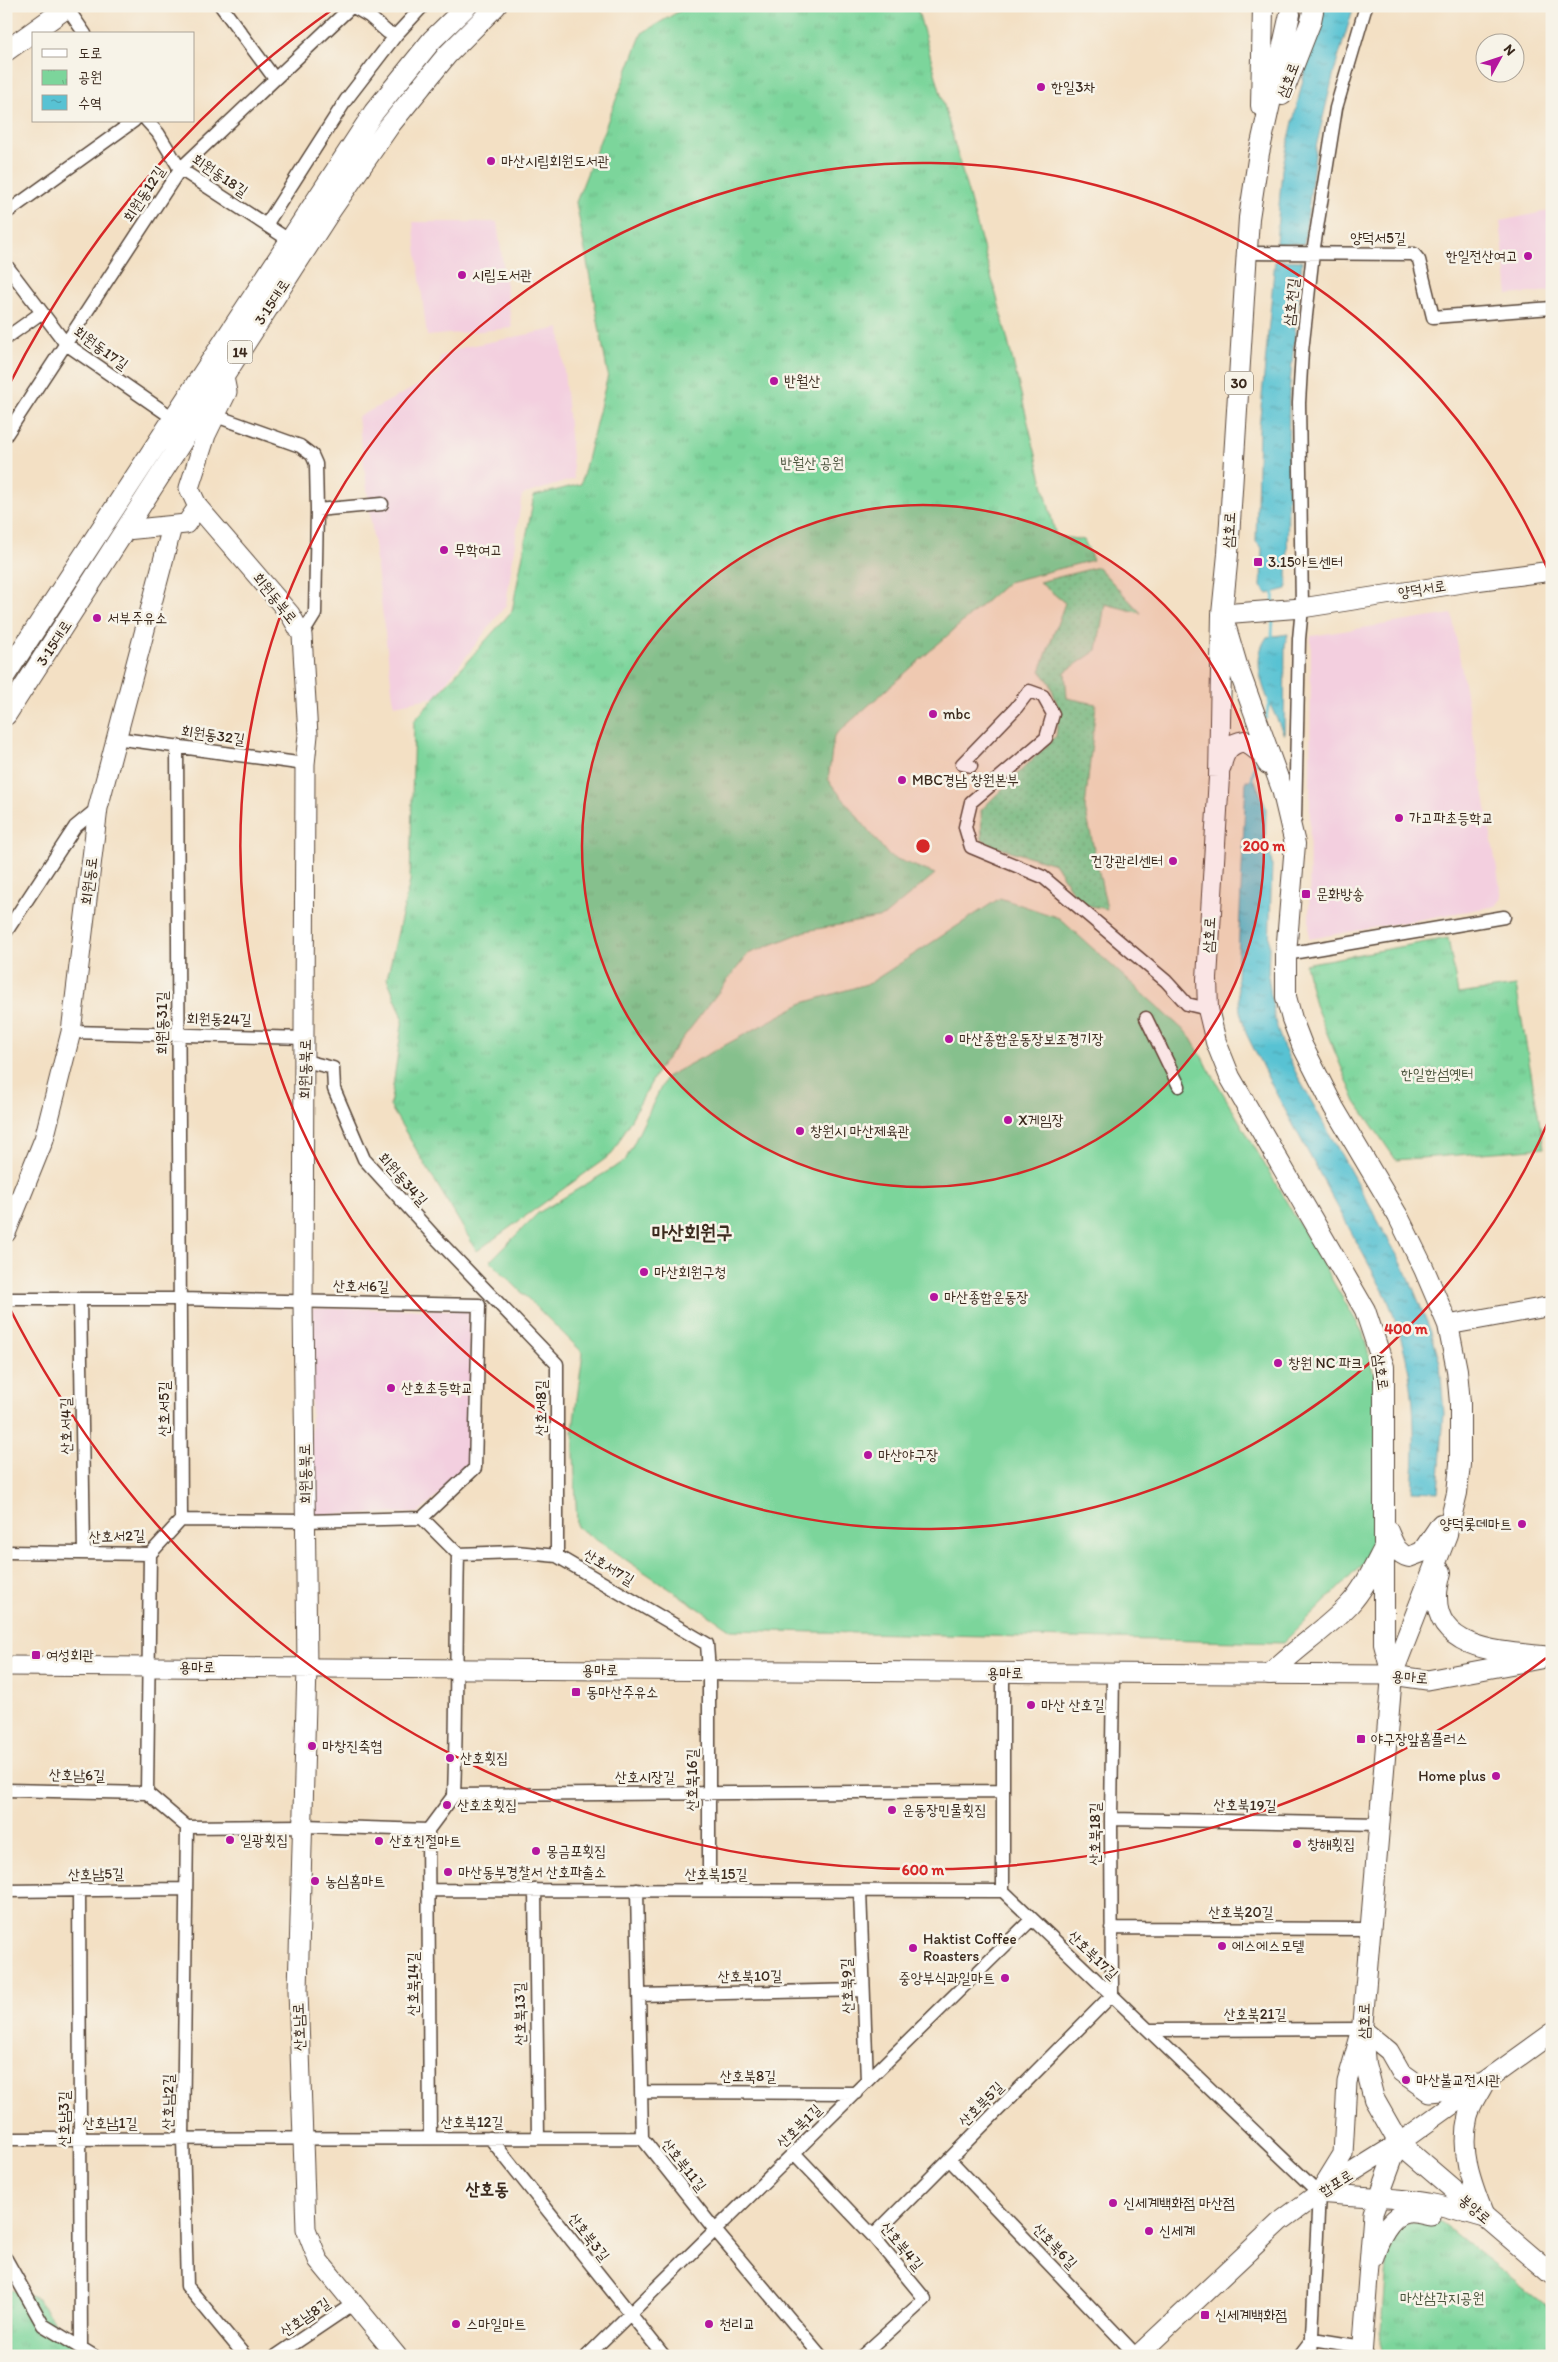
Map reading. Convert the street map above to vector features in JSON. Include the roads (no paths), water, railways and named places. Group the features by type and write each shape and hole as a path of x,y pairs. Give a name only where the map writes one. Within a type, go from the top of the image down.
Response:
{"main road":[{"name":"3·15대로","path":"6,674 374,112 432,40 467,6"},
{"name":"3·15대로","path":"6,716 331,210 390,125 447,55 496,6"},
{"name":"삼호로","path":"1259,153 1264,6"},
{"name":"삼호로","path":"1259,153 1311,21 1314,6"},
{"path":"33,32 68,7"},
{"name":"삼호로","path":"1290,14 1259,153 1249,218 1228,554 1222,614 1218,777 1208,941 1208,1009 1216,1042 1230,1077 1365,1310 1384,1367 1384,1644 1392,1675"},
{"path":"6,51 32,33"},
{"path":"126,530 172,527 186,524 198,508 189,488 206,435 227,392 224,377"},
{"name":"회원동북로","path":"198,508 290,614 302,635 308,735 305,764 306,1038 303,1301 306,1668"},
{"name":"회원동로","path":"6,1233 44,1139 71,1032 98,808 172,527"},
{"name":"양덕서로","path":"1222,614 1297,608 1552,571"},
{"path":"1222,614 1249,698 1282,790"},
{"path":"1218,777 1223,755 1236,742 1245,741 1262,754 1282,790"},
{"name":"삼호로","path":"1282,790 1295,844 1286,954 1286,997 1302,1045 1334,1108 1398,1216 1424,1269 1448,1325 1457,1370 1460,1402 1460,1464 1455,1503 1447,1534 1392,1675 1362,2029 1365,2064 1374,2099 1399,2143"},
{"path":"1448,1325 1552,1306"},
{"path":"1385,1523 1395,1549 1402,1555 1416,1556 1429,1544 1455,1503"},
{"path":"1447,1534 1437,1596 1445,1623 1453,1633 1477,1647 1551,1657"},
{"path":"1270,1674 1288,1656 1350,1604 1385,1547"},
{"name":"용마로","path":"6,1666 1392,1675 1427,1680 1551,1657"},
{"name":"산호남로","path":"306,1668 304,1826 298,1990 306,2229 318,2260 398,2356"},
{"path":"1485,2082 1449,2090 1429,2092 1401,2072 1389,2051 1362,2029 1347,2082 1343,2154 1319,2194 1379,2197 1429,2203 1485,2218"},
{"name":"합포로","path":"1137,2356 1280,2221 1399,2143 1552,2033"},
{"path":"1485,2082 1468,2115 1465,2153 1469,2178 1485,2218"},
{"path":"1363,2351 1373,2214 1399,2143"},
{"name":"봉양로","path":"1399,2143 1552,2274"},
{"path":"1368,2283 1377,2245 1394,2219 1406,2213 1485,2218"}],"street":[{"path":"221,6 275,79"},
{"path":"352,6 369,16 387,32 396,35"},
{"name":"회원동12길","path":"6,435 180,169 352,6"},
{"path":"266,225 346,100 396,35 423,6"},
{"name":"삼호천길","path":"1295,844 1299,639 1297,608 1299,403 1309,253 1336,108 1366,6"},
{"path":"68,7 84,32"},
{"path":"6,213 133,122"},
{"name":"회원동18길","path":"149,122 180,169 289,240"},
{"path":"1248,252 1309,253"},
{"name":"양덕서5길","path":"1309,253 1414,254 1419,260 1433,317 1552,308"},
{"name":"회원동17길","path":"6,264 66,344 173,418"},
{"path":"6,338 41,313"},
{"path":"216,416 291,442 312,455 316,464 315,614 302,635"},
{"path":"317,510 382,504"},
{"path":"971,766 962,764 1016,708 1029,691 1043,696 1053,714 1046,738 971,802 965,827 971,847 1043,877 1166,981 1187,1004 1208,1009"},
{"name":"회원동32길","path":"115,738 305,764"},
{"name":"회원동31길","path":"177,746 180,1299"},
{"path":"6,932 75,827 98,808"},
{"path":"1286,954 1504,917"},
{"path":"1146,1018 1179,1086"},
{"name":"회원동24길","path":"71,1032 306,1038"},
{"name":"회원동34길","path":"305,1061 333,1068 334,1089 364,1159 484,1289"},
{"path":"181,1520 306,1521 422,1518 475,1468 479,1306 484,1289"},
{"name":"산호서8길","path":"484,1289 557,1364 557,1556"},
{"name":"산호서6길","path":"6,1299 180,1299 479,1306"},
{"name":"산호서4길","path":"80,1299 84,1553"},
{"name":"산호서5길","path":"180,1299 181,1520"},
{"path":"150,1554 147,1793 187,1827 304,1826 428,1830 454,1795 458,1699 455,1669 458,1554 422,1518"},
{"name":"산호서2길","path":"6,1552 150,1554 181,1520"},
{"name":"산호서7길","path":"458,1554 516,1552 557,1556 707,1644 709,1670"},
{"name":"산호북16길","path":"709,1670 709,1890"},
{"path":"1003,1891 1004,1672"},
{"name":"산호북18길","path":"1112,1995 1111,1819 1113,1673"},
{"name":"산호남6길","path":"6,1790 147,1793"},
{"name":"산호시장길","path":"454,1795 1003,1791"},
{"name":"산호북19길","path":"1111,1819 1379,1824"},
{"name":"산호남2길","path":"187,1827 184,2139 187,2286 245,2356"},
{"name":"산호북14길","path":"428,1830 430,2138"},
{"name":"산호남5길","path":"6,1891 186,1889"},
{"name":"산호남3길","path":"79,1890 81,2347"},
{"name":"산호북15길","path":"429,1890 1003,1891"},
{"name":"산호북13길","path":"535,1890 538,2138"},
{"name":"산호북11길","path":"637,1890 642,2138 715,2230 821,2356"},
{"name":"산호북9길","path":"860,1891 862,1990 868,2081"},
{"name":"산호북17길","path":"1003,1891 1319,2194"},
{"name":"산호북1길","path":"588,2356 1032,1919"},
{"name":"산호북20길","path":"1111,1928 1371,1929"},
{"name":"산호북10길","path":"639,1995 862,1990"},
{"name":"산호북5길","path":"873,2236 1112,1995"},
{"name":"산호북21길","path":"1149,2030 1362,2029"},
{"name":"산호북8길","path":"641,2092 856,2093"},
{"name":"산호북3길","path":"490,2138 664,2356"},
{"name":"산호북12길","path":"303,2139 642,2138"},
{"name":"산호남1길","path":"6,2139 303,2139"},
{"name":"산호북4길","path":"794,2153 873,2236 925,2299 862,2356"},
{"name":"산호북6길","path":"949,2159 1137,2356"},
{"path":"1311,2356 1319,2194"},
{"path":"6,2259 43,2325 94,2356"},
{"name":"산호남8길","path":"276,2356 353,2304"},
{"path":"1313,2339 1363,2351"},
{"path":"1300,2356 1313,2339"}],"water":[{"path":"1323,6 1354,6 1334,72 1316,147 1304,244 1276,243 1282,169 1307,62"},
{"path":"1275,260 1302,261 1289,394 1287,589 1268,594 1261,587 1262,548 1256,542 1259,428"},
{"path":"1288,634 1285,645 1284,735 1263,686 1259,660 1261,648 1267,637"},
{"path":"1246,780 1255,781 1266,808 1265,852 1270,852 1272,864 1268,976 1275,1021 1283,1046 1299,1079 1407,1273 1431,1332 1440,1363 1444,1414 1438,1492 1412,1491 1414,1416 1412,1393 1403,1347 1387,1298 1270,1082 1246,1033 1240,1011 1237,977"}],"waterway":[{"path":"1273,604 1274,590"},
{"path":"1272,639 1273,617"},
{"path":"1266,718 1270,697"},
{"path":"1251,784 1256,758"}],"place":[{"name":"한일3차","path":"1041,87"},
{"name":"마산시립회원도서관","path":"491,161"},
{"name":"한일전산여고","path":"1528,256"},
{"name":"시립도서관","path":"462,275"},
{"name":"반월산","path":"774,381"},
{"name":"무학여고","path":"444,550"},
{"name":"3.15아트센터","path":"1258,562"},
{"name":"서부주유소","path":"97,618"},
{"name":"mbc","path":"933,714"},
{"name":"MBC경남 창원본부","path":"902,780"},
{"name":"가고파초등학교","path":"1399,818"},
{"name":"건강관리센터","path":"1173,861"},
{"name":"문화방송","path":"1306,894"},
{"name":"마산종합운동장보조경기장","path":"949,1039"},
{"name":"X게임장","path":"1008,1120"},
{"name":"창원시 마산제육관","path":"800,1131"},
{"name":"마산회원구청","path":"644,1272"},
{"name":"마산종합운동장","path":"934,1297"},
{"name":"창원 NC 파크","path":"1278,1363"},
{"name":"산호초등학교","path":"391,1388"},
{"name":"마산야구장","path":"868,1455"},
{"name":"양덕롯데마트","path":"1522,1524"},
{"name":"여성회관","path":"36,1655"},
{"name":"동마산주유소","path":"576,1692"},
{"name":"마산 산호길","path":"1031,1705"},
{"name":"야구장앞홈플러스","path":"1361,1739"},
{"name":"마창진축협","path":"312,1746"},
{"name":"산호횟집","path":"450,1758"},
{"name":"Home plus","path":"1496,1776"},
{"name":"산호초횟집","path":"447,1805"},
{"name":"운동장민물횟집","path":"892,1810"},
{"name":"일광횟집","path":"230,1840"},
{"name":"산호친절마트","path":"379,1841"},
{"name":"창해횟집","path":"1297,1844"},
{"name":"몽금포횟집","path":"536,1851"},
{"name":"마산동부경찰서 산호파출소","path":"448,1872"},
{"name":"농심홈마트","path":"315,1881"},
{"name":"에스에스모텔","path":"1222,1946"},
{"name":"Haktist Coffee Roasters","path":"913,1948"},
{"name":"중앙부식과일마트","path":"1005,1978"},
{"name":"마산불교전시관","path":"1406,2080"},
{"name":"신세계백화점 마산점","path":"1113,2203"},
{"name":"신세계","path":"1149,2231"},
{"name":"신세계백화점","path":"1205,2315"},
{"name":"스마일마트","path":"456,2324"},
{"name":"천리교","path":"709,2324"}],"district":[{"name":"마산회원구","path":"692,1232"},
{"name":"산호동","path":"487,2189"}],"park label":[{"name":"반월산 공원","path":"812,463"},
{"name":"한일합섬옛터","path":"1437,1074"},
{"name":"마산삼각지공원","path":"1442,2298"}]}
